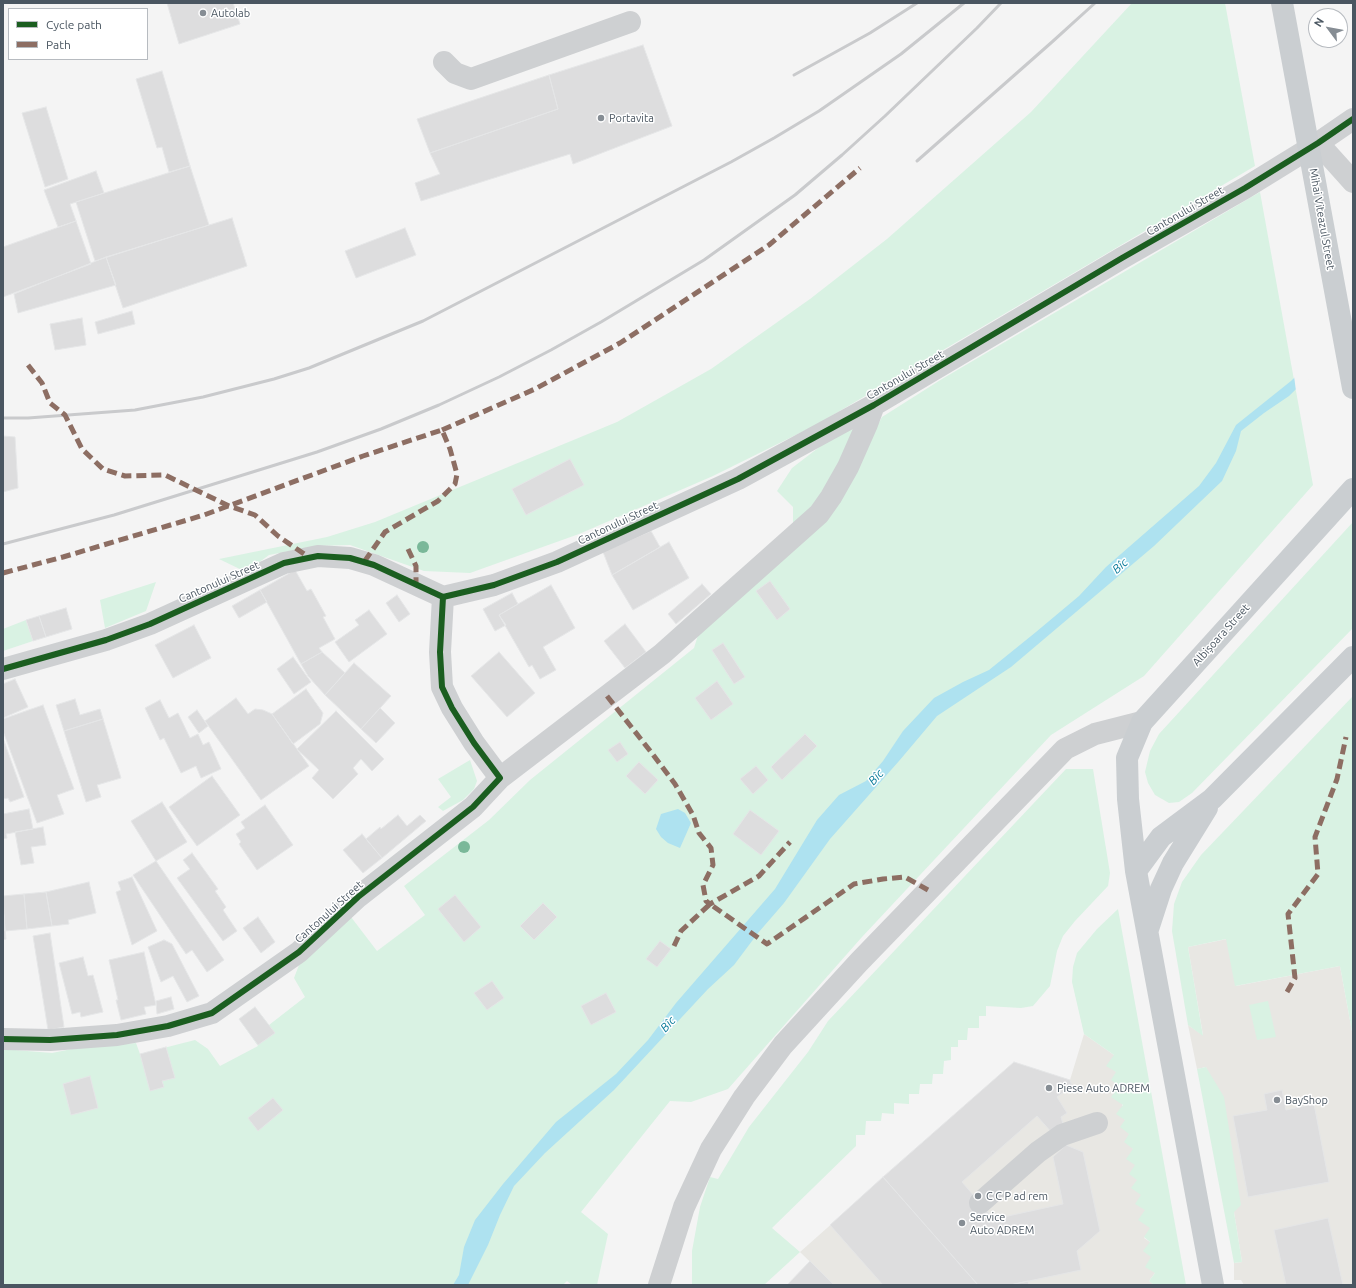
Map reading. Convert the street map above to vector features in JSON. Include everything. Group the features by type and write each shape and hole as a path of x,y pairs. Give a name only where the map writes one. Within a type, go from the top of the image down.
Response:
{"main road":[{"name":"Mihai Viteazul Street","path":"1282,3 1353,388"},
{"name":"Albișoara Street","path":"1213,1285 1136,871 1128,799 1127,758 1142,722 1353,489"},
{"path":"1136,871 1161,837 1212,799 1353,658"},
{"path":"1148,931 1161,889 1173,863 1212,799"}],"street":[{"path":"444,62 455,73 471,79 630,22"},
{"name":"Cantonului Street","path":"3,669 106,640 150,624 284,563 318,556 350,558 374,565 442,597 494,585 557,562 738,479 874,405 1122,258 1245,188 1318,143 1353,119"},
{"path":"1318,143 1353,182"},
{"name":"Cantonului Street","path":"3,1039 50,1040 117,1035 168,1026 212,1013 299,952 358,898 473,807 500,778 662,654 819,514 831,497 848,467 874,405"},
{"path":"442,597 440,652 442,687 452,708 474,743 500,778"},
{"path":"659,1285 684,1206 711,1149 744,1097 784,1045 859,962 1065,749 1095,734 1142,722"},
{"path":"980,1203 1038,1152 1062,1135 1097,1122"}],"shaded area":[{"path":"1227,939 1236,986 1340,966 1353,1037 1353,1285 1244,1285 1241,1280 1234,1280 1234,1263 1242,1262 1234,1212 1206,1067 1197,1069 1188,1025 1203,1035 1188,947"},
{"path":"1084,1034 1114,1055 1125,1120 1133,1149 1137,1179 1151,1228 1144,1238 1150,1242 1155,1273 1149,1281 1154,1285 834,1285 800,1252 1014,1062 1070,1080"}],"green space":[{"path":"1132,3 1225,3 1255,166 816,425 713,476 579,534 470,573 424,571 350,545 316,546 269,555 246,572 219,559 327,537 375,522 617,422 711,369 810,299 887,239 1031,112"},
{"path":"1260,192 1313,485 1144,676 1051,735 862,937 728,1089 691,1102 670,1101 581,1212 608,1234 597,1285 572,1285 567,1281 563,1285 3,1285 3,1049 52,1053 77,1048 136,1043 140,1054 195,1040 208,1049 220,1066 258,1046 239,1019 255,1007 269,1025 305,997 294,978 299,965 351,917 377,951 425,915 404,886 489,820 530,780 694,648 699,632 834,505 882,417 942,379"},
{"path":"858,425 836,480 793,526 793,507 777,491 792,468 822,445"},
{"path":"1353,522 1353,628 1192,793 1179,802 1169,803 1155,795 1148,783 1145,772 1150,751 1159,734"},
{"path":"156,582 146,611 105,628 100,600"},
{"path":"26,620 33,641 3,651 3,629"},
{"path":"1352,697 1353,1037 1340,966 1235,986 1226,939 1188,947 1203,1036 1188,1025 1172,931 1174,904 1182,882 1201,855"},
{"path":"470,760 477,781 474,789 463,800 443,811 438,807 451,797 438,779"},
{"path":"1066,769 1093,769 1110,873 1108,886 1063,936 1057,951 1050,986 1033,1006 1021,1008 986,1006 986,1016 979,1016 979,1028 968,1028 967,1040 958,1040 958,1047 951,1047 951,1060 944,1061 943,1074 933,1074 932,1084 920,1084 919,1094 909,1094 909,1104 894,1103 894,1114 882,1113 881,1121 866,1121 865,1135 856,1135 856,1146 772,1228 800,1252 764,1285 692,1285 692,1251 700,1207 710,1177 718,1179 749,1127 808,1052 828,1021"},
{"path":"1118,909 1186,1285 1154,1285 1149,1281 1155,1273 1145,1267 1151,1257 1143,1251 1150,1242 1144,1237 1150,1228 1138,1220 1145,1210 1135,1204 1141,1195 1131,1188 1137,1180 1129,1174 1135,1165 1126,1159 1133,1149 1124,1142 1129,1134 1120,1127 1125,1120 1116,1114 1123,1105 1111,1097 1119,1086 1111,1080 1116,1072 1106,1066 1114,1055 1084,1034 1072,982 1073,967 1077,953 1097,929"},
{"path":"1268,1001 1276,1037 1257,1040 1249,1005"},
{"path":"1206,1067 1224,1097 1241,1205 1234,1212 1242,1262 1234,1263 1197,1069"}],"water":[{"name":"Bîc","path":"1353,320 1353,333 1289,396 1241,431 1236,451 1222,481 1154,546 1011,667 937,716 830,839 784,903 758,933 734,965 708,989 614,1090 545,1153 514,1186 488,1245 468,1285 453,1285 459,1275 464,1247 475,1220 503,1184 556,1122 616,1074 648,1040 676,1003 775,889 817,820 839,795 866,781 883,761 903,731 934,698 989,670 1079,596 1106,567 1199,486 1216,463 1236,425 1291,381"},
{"path":"678,809 685,813 691,823 680,848 668,843 661,837 656,829 661,814"}],"pier":[{"path":"1353,318 1353,336 1296,391 1294,376"}],"building":[{"name":"Autolab","path":"167,3 233,3 240,24 179,44"},
{"name":"Portavita","path":"643,45 672,126 573,164 570,154 421,201 415,183 440,174 430,153 558,109 549,75"},
{"path":"162,71 190,166 169,172 162,147 157,148 136,79"},
{"path":"549,75 558,109 430,153 417,119"},
{"path":"46,107 68,179 45,187 22,113"},
{"path":"190,166 209,225 95,261 76,202"},
{"path":"96,171 104,193 70,204 76,221 58,227 44,190"},
{"path":"232,218 247,266 123,308 106,257"},
{"path":"76,221 91,264 3,297 3,247"},
{"path":"405,228 416,255 356,278 345,251"},
{"path":"106,257 116,285 18,313 14,294"},
{"path":"132,311 135,324 98,334 95,322"},
{"path":"82,318 86,345 55,350 50,324"},
{"path":"3,436 15,437 18,488 3,492"},
{"path":"570,459 584,485 526,515 512,489"},
{"path":"651,531 660,547 612,575 603,552"},
{"path":"669,542 689,578 633,610 612,575"},
{"path":"295,570 307,591 311,589 326,616 323,617 335,639 319,648 322,652 301,664 260,590"},
{"path":"770,581 790,609 777,620 756,591"},
{"path":"702,584 711,594 676,624 668,614"},
{"path":"551,585 575,628 543,647 556,670 540,679 532,665 529,667 499,615"},
{"path":"260,590 267,602 239,618 232,606"},
{"path":"512,593 518,604 499,615 506,625 495,631 483,609"},
{"path":"397,595 410,614 399,622 386,603"},
{"path":"66,608 72,629 46,637 39,616"},
{"path":"369,610 387,634 349,662 335,642 359,625 355,620"},
{"path":"39,616 46,637 33,641 26,620"},
{"path":"625,624 646,652 625,668 604,641"},
{"path":"194,625 211,658 173,678 155,645"},
{"path":"723,643 745,677 734,684 712,650"},
{"path":"322,652 345,673 325,695 308,676 301,664"},
{"path":"499,652 535,693 507,717 471,676"},
{"path":"293,657 311,682 294,694 277,669"},
{"path":"354,663 391,696 361,729 325,695"},
{"path":"15,679 28,707 3,718 3,684"},
{"path":"717,681 733,704 711,720 695,698"},
{"path":"306,689 323,713 320,724 293,744 272,714"},
{"path":"236,698 248,714 255,709 263,710 272,714 309,766 261,800 205,721"},
{"path":"75,699 80,715 100,709 103,719 64,731 56,705"},
{"path":"160,700 169,718 178,713 190,738 198,734 203,745 209,742 221,769 201,778 196,766 181,773 164,738 160,740 145,708"},
{"path":"43,705 74,789 57,795 64,814 37,823 3,731 3,719"},
{"path":"380,708 395,723 376,743 361,729"},
{"path":"197,710 208,726 199,733 188,717"},
{"path":"336,711 384,759 372,771 361,759 353,768 358,774 333,799 312,778 319,770 297,749"},
{"path":"103,719 121,778 97,785 101,797 86,802 64,731"},
{"path":"805,734 817,746 782,780 771,767"},
{"path":"3,738 24,797 10,802 8,798 3,799"},
{"path":"620,742 628,754 617,762 608,750"},
{"path":"639,762 658,780 645,794 626,776"},
{"path":"756,766 768,780 753,794 740,779"},
{"path":"212,776 240,815 197,846 169,807"},
{"path":"162,802 187,842 156,861 131,821"},
{"path":"265,805 293,845 257,870 239,844 241,842 236,834 245,828 241,822"},
{"path":"29,809 33,829 6,834 7,838 3,839 3,814"},
{"path":"750,810 779,831 761,855 733,834"},
{"path":"398,815 407,826 420,815 426,821 382,858 366,839"},
{"path":"43,827 46,845 31,847 34,863 21,865 15,832"},
{"path":"362,834 382,858 363,873 343,850"},
{"path":"192,853 218,889 215,891 226,907 223,910 237,931 223,941 177,878 190,869 183,860"},
{"path":"156,861 224,960 207,972 192,950 186,954 133,875"},
{"path":"132,877 157,931 132,945 116,892 121,890 118,882"},
{"path":"89,882 96,913 68,920 69,924 52,926 46,892"},
{"path":"46,892 52,926 27,929 24,894"},
{"path":"24,894 27,929 5,931 3,896"},
{"path":"455,895 481,927 464,942 438,909"},
{"path":"543,903 557,917 534,940 520,926"},
{"path":"3,907 6,939 3,940"},
{"path":"258,917 275,942 261,953 243,928"},
{"path":"50,933 64,1027 48,1030 33,936"},
{"path":"164,940 172,944 199,996 187,1002 173,976 161,982 148,947"},
{"path":"660,941 671,949 657,967 646,959"},
{"path":"144,952 156,1005 144,1007 146,1014 121,1020 109,960"},
{"path":"83,957 88,976 93,975 103,1012 81,1017 80,1012 72,1014 59,963"},
{"path":"492,981 504,998 487,1010 474,993"},
{"path":"606,993 616,1012 591,1025 581,1006"},
{"path":"171,997 174,1009 157,1014 156,1001"},
{"path":"255,1007 275,1033 258,1045 239,1019"},
{"path":"166,1047 175,1078 162,1081 164,1087 150,1091 140,1054"},
{"path":"1014,1062 1070,1080 1072,1086 1057,1097 1067,1113 1061,1117 1063,1124 1052,1133 1037,1116 962,1182 994,1219 1063,1204 1053,1157 1066,1145 1083,1152 1100,1231 1077,1251 1081,1270 1010,1285 978,1285 883,1177"},
{"path":"90,1076 98,1108 71,1115 63,1084"},
{"path":"1282,1090 1286,1110 1314,1104 1329,1182 1248,1197 1233,1116 1267,1110 1264,1094"},
{"path":"273,1098 283,1110 258,1131 248,1118"},
{"path":"883,1177 978,1285 883,1285 830,1225"},
{"path":"1328,1218 1343,1285 1286,1285 1274,1230"},
{"path":"810,1261 834,1285 787,1285"},
{"path":"1028,1281 1029,1285 1010,1285"}],"railway":[{"path":"794,75 870,33 917,3"},
{"path":"3,418 28,418 135,410 203,397 274,379 309,368 423,321 731,162 774,138 819,111 901,54 964,3"},
{"path":"3,544 114,515 317,452 381,429 439,405 499,377 551,350 601,322 704,260 795,195 885,116 1001,3"},
{"path":"917,161 1095,3"}],"marked path":[{"path":"442,430 535,389 620,343 769,245 860,168"},
{"path":"28,365 42,383 50,403 65,415 82,449 103,469 125,476 165,475 229,506 255,515 278,536 310,558"},
{"path":"3,573 63,557 204,515 363,456 442,430 450,449 457,474 455,484 438,501 385,532 364,562"},
{"path":"408,549 416,566 416,584"},
{"path":"607,696 675,784 693,815 699,833 711,848 713,865 703,885 706,901 710,904 759,876 790,842"},
{"path":"1287,992 1295,978 1288,914 1318,874 1315,837 1337,779 1346,737"},
{"path":"674,946 681,931 710,904 767,944 854,884 905,877 928,890"}],"cycle path":[{"path":"3,669 106,640 150,624 284,563 318,556 350,558 374,565 443,597 494,585 557,562 738,479 874,405 1122,258 1245,188 1318,143 1353,119"},
{"path":"3,1039 50,1040 117,1035 168,1026 212,1013 299,952 358,897 473,807 500,778 474,743 452,708 442,687 440,652 443,597"}],"place":[{"name":"Autolab","path":"203,13"},
{"name":"Portavita","path":"601,118"},
{"name":"Piese Auto ADREM","path":"1049,1088"},
{"name":"BayShop","path":"1277,1100"},
{"name":"C C P ad rem","path":"978,1196"},
{"name":"Service Auto ADREM","path":"962,1223"}]}
